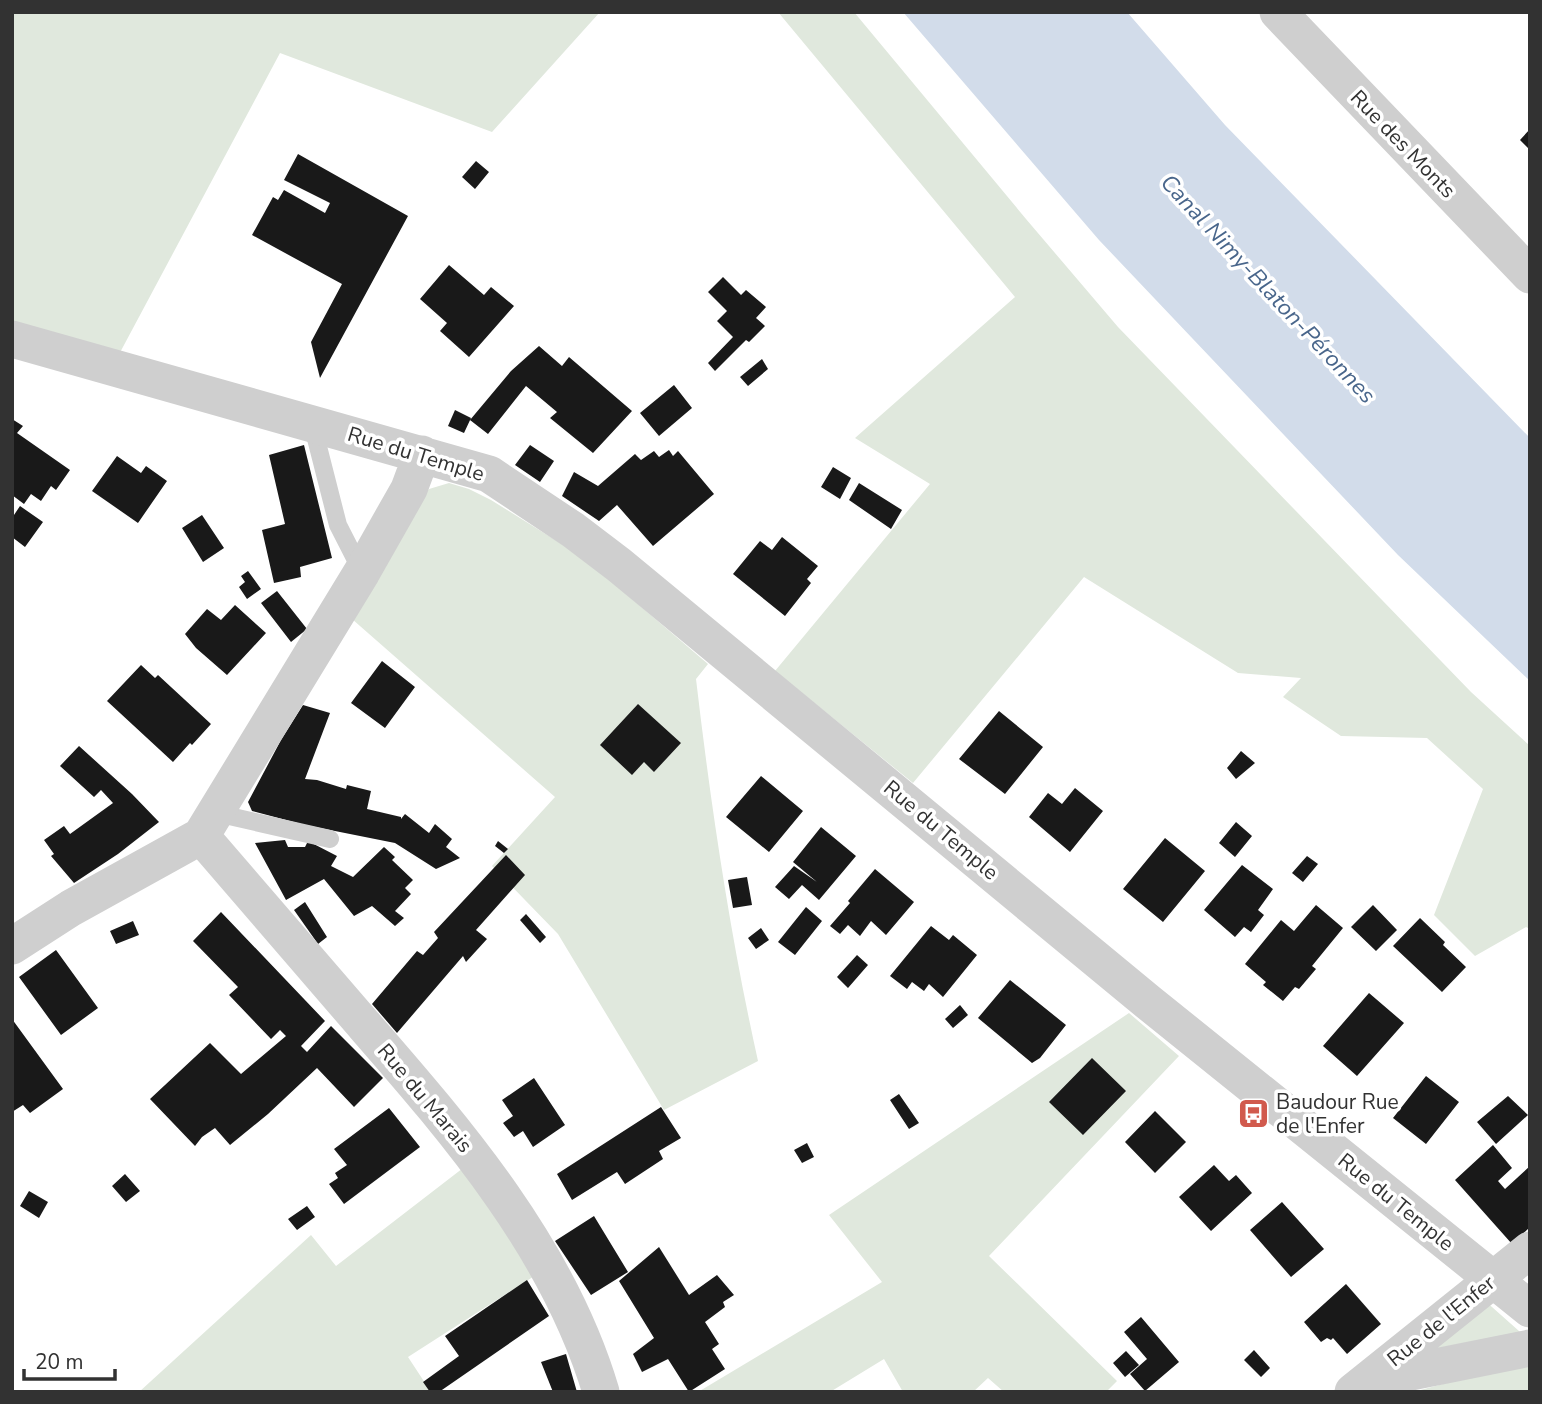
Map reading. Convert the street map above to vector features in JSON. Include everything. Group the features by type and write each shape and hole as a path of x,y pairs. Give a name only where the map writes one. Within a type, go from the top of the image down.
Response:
{"street":[{"name":"Rue des Monts","path":"1278,12 1530,275"},
{"name":"Rue du Temple","path":"12,339 489,474 573,530 619,565 1159,1010 1530,1309"},
{"path":"12,946 209,825 362,572 409,489 422,454"},
{"name":"Rue du Marais","path":"209,825 491,1179 534,1244 569,1311 592,1362 601,1392"},
{"name":"Rue de l'Enfer","path":"1360,1386 1530,1250"},
{"path":"1360,1386 1530,1348"}],"lane":[{"name":"Rue du Temple","path":"312,423 338,525 362,572"},
{"path":"209,825 330,839"}],"shaded area":[{"path":"12,12 600,12 492,132 280,53 116,360 12,330"},
{"path":"778,12 854,12 1118,327 1471,692 1530,746 1530,929 1526,927 1475,956 1434,915 1483,789 1427,738 1341,736 1283,697 1301,678 1238,673 1084,577 913,783 775,671 930,484 855,438 1015,297"},
{"path":"449,483 491,500 584,558 708,664 696,679 702,727 730,919 758,1061 664,1110 558,934 492,866 555,797 352,619 419,500 429,489"},
{"path":"1129,1013 1179,1056 989,1256 1117,1381 1106,1392 1004,1392 988,1378 973,1392 903,1392 884,1359 830,1392 698,1392 882,1282 829,1215"},
{"path":"467,1165 539,1273 408,1357 431,1392 139,1392 311,1235 336,1266"},
{"path":"1483,1299 1528,1339 1407,1366"},
{"path":"1530,1362 1530,1392 1413,1392"}],"water":[{"name":"Canal Nimy-Blaton-Péronnes","path":"903,12 1127,12 1225,125 1530,438 1530,681 1398,555 1099,240"}],"building":[{"path":"1530,129 1530,150 1520,140"},
{"path":"298,154 408,216 320,378 311,342 342,284 252,235 273,197 278,200 284,190 325,213 330,203 284,180"},
{"path":"476,161 489,172 475,189 462,177"},
{"path":"449,265 484,295 491,287 514,306 469,357 440,331 447,323 420,299"},
{"path":"723,277 741,295 746,290 766,307 756,318 765,326 749,342 746,340 715,371 708,363 733,337 717,321 727,311 708,292"},
{"path":"539,346 562,366 569,357 632,411 593,453 550,418 557,412 526,386 488,434 470,420 511,371"},
{"path":"762,359 768,369 748,386 740,377"},
{"path":"674,385 692,408 659,436 640,413"},
{"path":"455,410 471,418 464,433 448,426"},
{"path":"12,419 23,426 17,433 70,470 56,490 51,486 41,501 31,494 24,504 12,495"},
{"path":"304,445 332,558 300,567 301,577 274,583 262,530 285,524 269,455"},
{"path":"530,445 554,461 540,482 515,465"},
{"path":"669,450 673,456 678,451 714,494 653,546 617,505 599,521 562,496 574,472 598,486 635,454 641,460 654,451 659,457"},
{"path":"117,456 141,473 146,466 167,481 138,523 92,491"},
{"path":"833,467 851,478 840,499 821,487"},
{"path":"859,483 902,510 891,529 849,500"},
{"path":"20,506 43,522 25,547 12,537 12,518"},
{"path":"202,515 224,548 203,562 182,528"},
{"path":"782,537 818,566 807,579 811,583 785,616 733,574 760,541 772,550"},
{"path":"248,571 261,589 247,599 239,587 245,582 241,576"},
{"path":"277,591 307,629 291,642 261,603"},
{"path":"235,605 266,633 227,675 196,648 185,634 207,609 221,620"},
{"path":"382,661 415,687 385,728 351,703"},
{"path":"141,665 155,678 158,675 211,724 173,762 107,701"},
{"path":"638,704 681,743 654,772 644,762 632,775 600,745"},
{"path":"303,705 330,713 305,779 346,789 347,785 371,791 367,809 401,819 405,814 429,833 435,824 452,839 446,847 460,858 436,869 395,843 252,811 248,802"},
{"path":"999,711 1043,747 1005,794 959,759"},
{"path":"79,746 159,822 74,883 51,856 54,854 44,840 64,826 70,834 113,803 101,790 94,797 60,766"},
{"path":"1241,751 1255,763 1236,779 1227,768"},
{"path":"761,776 803,811 769,852 726,817"},
{"path":"1075,788 1103,811 1070,852 1029,817 1048,793 1062,804"},
{"path":"1236,822 1252,836 1235,857 1219,843"},
{"path":"821,827 856,856 819,900 802,885 789,899 775,887 794,866 817,882 793,862"},
{"path":"1165,838 1205,871 1163,922 1123,889"},
{"path":"285,840 288,847 305,847 308,841 337,856 331,866 353,877 384,847 395,857 392,860 413,880 405,888 411,894 395,911 404,918 395,926 372,906 354,916 324,879 286,900 255,843"},
{"path":"498,841 508,849 504,853 495,846"},
{"path":"506,855 525,875 476,930 487,939 466,962 463,956 397,1033 372,1004 417,951 423,955 438,938 434,932"},
{"path":"1307,856 1318,864 1303,882 1292,873"},
{"path":"1242,865 1273,889 1258,910 1264,915 1251,932 1244,927 1235,937 1204,910"},
{"path":"875,869 914,902 886,935 871,921 860,936 848,925 840,934 830,926"},
{"path":"747,877 752,905 733,908 728,880"},
{"path":"305,902 327,937 318,944 294,910"},
{"path":"1316,905 1343,928 1312,966 1316,969 1299,989 1295,987 1283,1001 1263,985 1266,982 1245,964 1281,920 1294,931"},
{"path":"1373,905 1397,930 1376,951 1351,927"},
{"path":"806,907 822,921 795,955 778,942"},
{"path":"221,912 325,1021 301,1046 307,1052 331,1026 383,1078 354,1107 317,1068 230,1145 215,1128 195,1146 150,1099 210,1043 241,1074 286,1036 280,1030 271,1039 229,995 238,987 193,941"},
{"path":"526,914 546,937 540,943 520,920"},
{"path":"1420,918 1466,967 1442,992 1393,946"},
{"path":"133,921 139,935 116,944 110,931"},
{"path":"931,926 949,940 953,935 977,955 943,997 929,984 924,991 912,982 907,989 890,976"},
{"path":"761,928 769,940 756,949 748,938"},
{"path":"56,950 98,1008 61,1035 19,977"},
{"path":"857,955 868,965 848,988 837,977"},
{"path":"1010,980 1066,1025 1040,1058 1032,1063 978,1018"},
{"path":"1369,993 1404,1023 1357,1076 1323,1046"},
{"path":"960,1005 968,1015 953,1028 945,1019"},
{"path":"12,1019 63,1089 30,1113 23,1105 12,1112"},
{"path":"1092,1058 1126,1091 1083,1135 1049,1102"},
{"path":"1426,1076 1459,1102 1426,1144 1393,1118"},
{"path":"534,1078 565,1125 533,1147 523,1131 514,1137 503,1123 513,1116 502,1100"},
{"path":"899,1094 919,1123 909,1129 890,1100"},
{"path":"1508,1096 1528,1115 1496,1144 1477,1122"},
{"path":"661,1107 681,1138 659,1151 663,1159 625,1184 617,1172 572,1200 557,1174"},
{"path":"389,1108 420,1147 344,1204 329,1184 338,1178 335,1173 347,1165 334,1149"},
{"path":"1155,1111 1186,1142 1155,1173 1125,1142"},
{"path":"807,1143 814,1157 802,1163 794,1150"},
{"path":"1493,1145 1512,1168 1498,1181 1505,1189 1530,1166 1530,1227 1512,1244 1455,1180"},
{"path":"1214,1165 1229,1181 1236,1175 1252,1193 1211,1231 1179,1197"},
{"path":"125,1174 140,1191 126,1202 112,1186"},
{"path":"29,1191 48,1202 39,1218 20,1206"},
{"path":"1282,1202 1324,1249 1291,1277 1250,1230"},
{"path":"307,1206 315,1217 297,1230 288,1219"},
{"path":"594,1216 628,1272 591,1295 555,1241"},
{"path":"659,1247 689,1295 717,1275 734,1295 723,1302 725,1307 705,1322 719,1344 712,1349 725,1369 689,1392 668,1359 642,1372 633,1354 654,1338 619,1281"},
{"path":"527,1280 549,1316 439,1392 430,1392 423,1382 459,1356 445,1336"},
{"path":"1346,1284 1381,1324 1347,1354 1333,1338 1321,1342 1304,1322"},
{"path":"1141,1317 1179,1362 1145,1391 1130,1374 1147,1359 1124,1332"},
{"path":"1254,1350 1270,1368 1261,1377 1244,1360"},
{"path":"1126,1351 1139,1365 1125,1377 1113,1363"},
{"path":"566,1354 577,1392 553,1392 541,1362"}],"place":[{"name":"Baudour Rue de l'Enfer","path":"1253,1114"}]}
